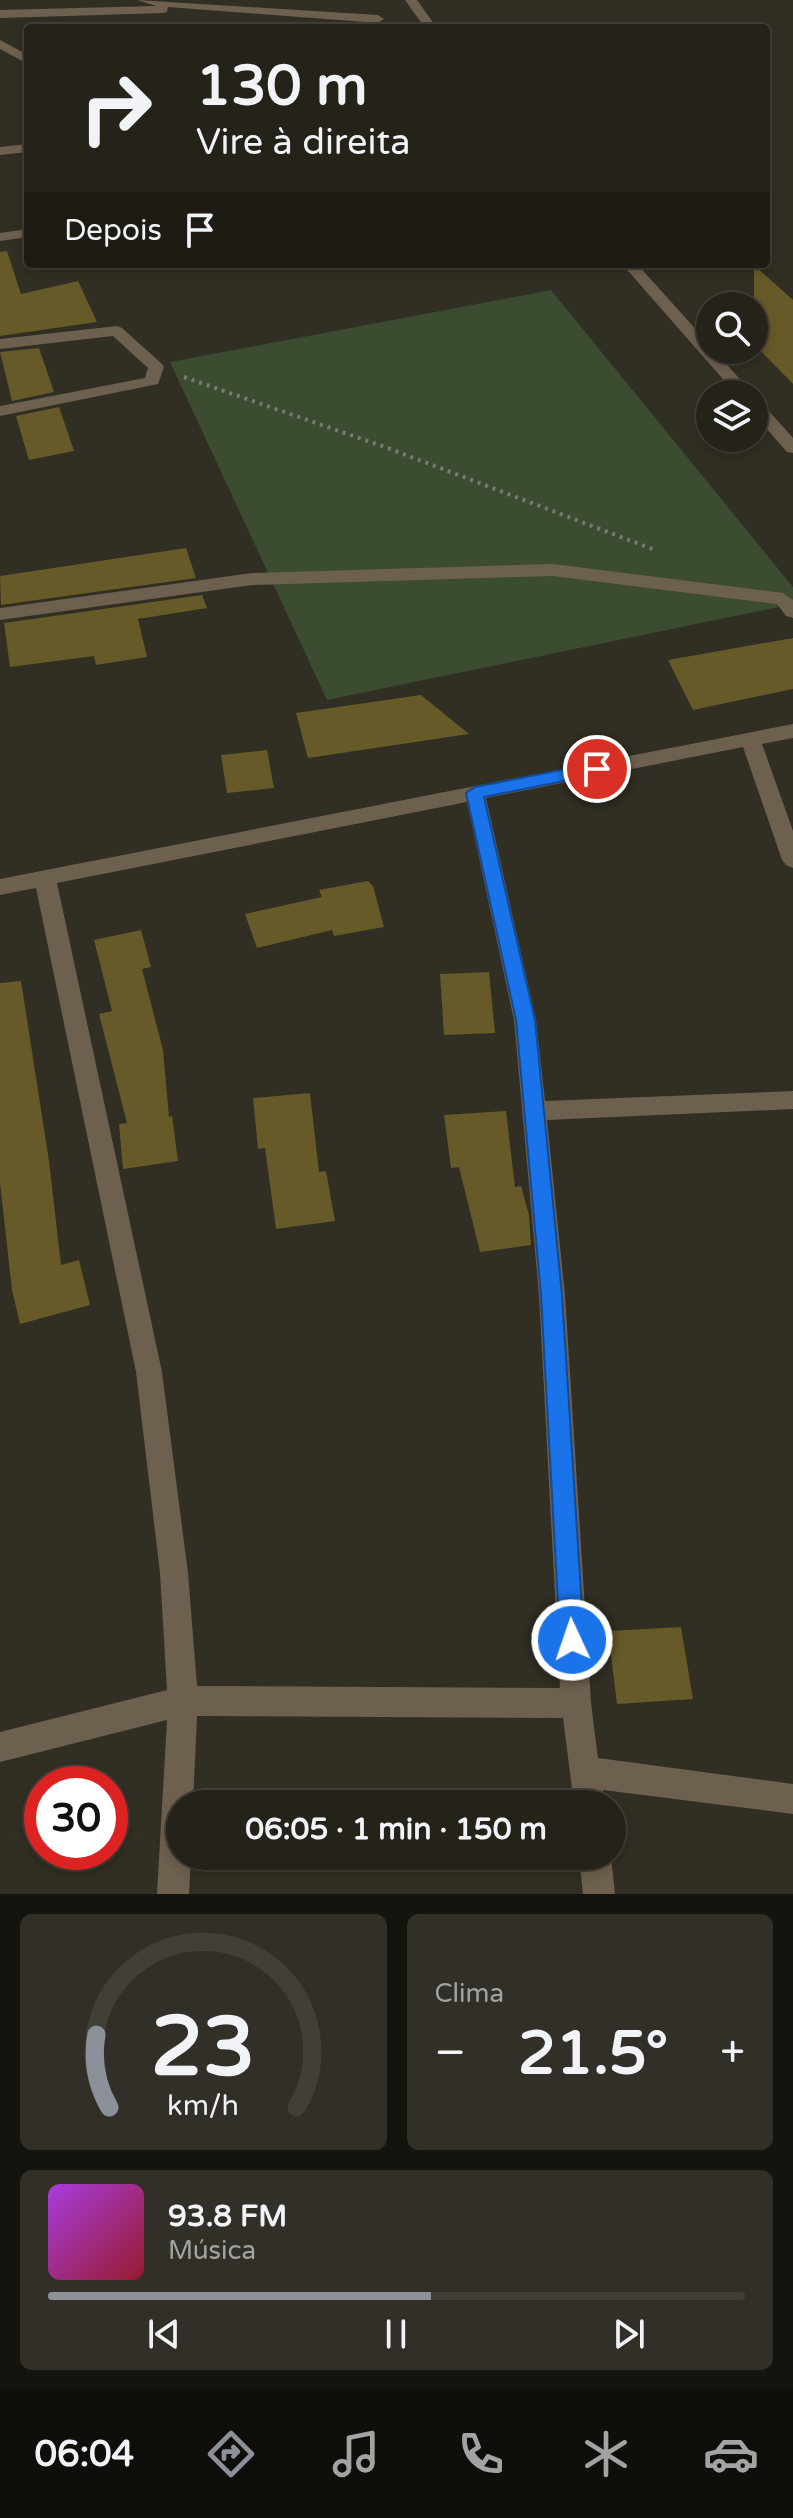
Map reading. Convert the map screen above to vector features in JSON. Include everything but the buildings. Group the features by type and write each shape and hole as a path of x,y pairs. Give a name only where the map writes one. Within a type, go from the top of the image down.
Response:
{"street":[{"path":"109,12 133,0"},
{"path":"143,0 197,8 378,19 366,24"},
{"path":"411,0 428,24"},
{"path":"0,14 197,8"},
{"path":"0,44 24,58"},
{"path":"4,236 24,226"},
{"path":"4,236 24,234"},
{"path":"633,268 733,380"},
{"path":"0,344 117,331 156,367 152,381 0,411"},
{"path":"768,420 793,448"},
{"path":"0,614 252,579 553,570 783,599 793,612"},
{"path":"0,887 793,731"},
{"path":"750,738 793,860"},
{"path":"475,793 525,1020 552,1295 576,1703 587,1790"},
{"path":"45,878 149,1372 174,1573 183,1701 173,1894"},
{"path":"534,1111 793,1100"},
{"path":"0,1747 183,1701 576,1703"},
{"path":"585,1772 793,1799"},
{"path":"596,1870 599,1894"}],"path":[{"path":"156,367 385,447 665,554"}],"green space":[{"path":"551,290 793,587 793,604 327,700 170,362"}],"route":[{"path":"572,1640 552,1295 525,1020 475,793 597,769"}]}
